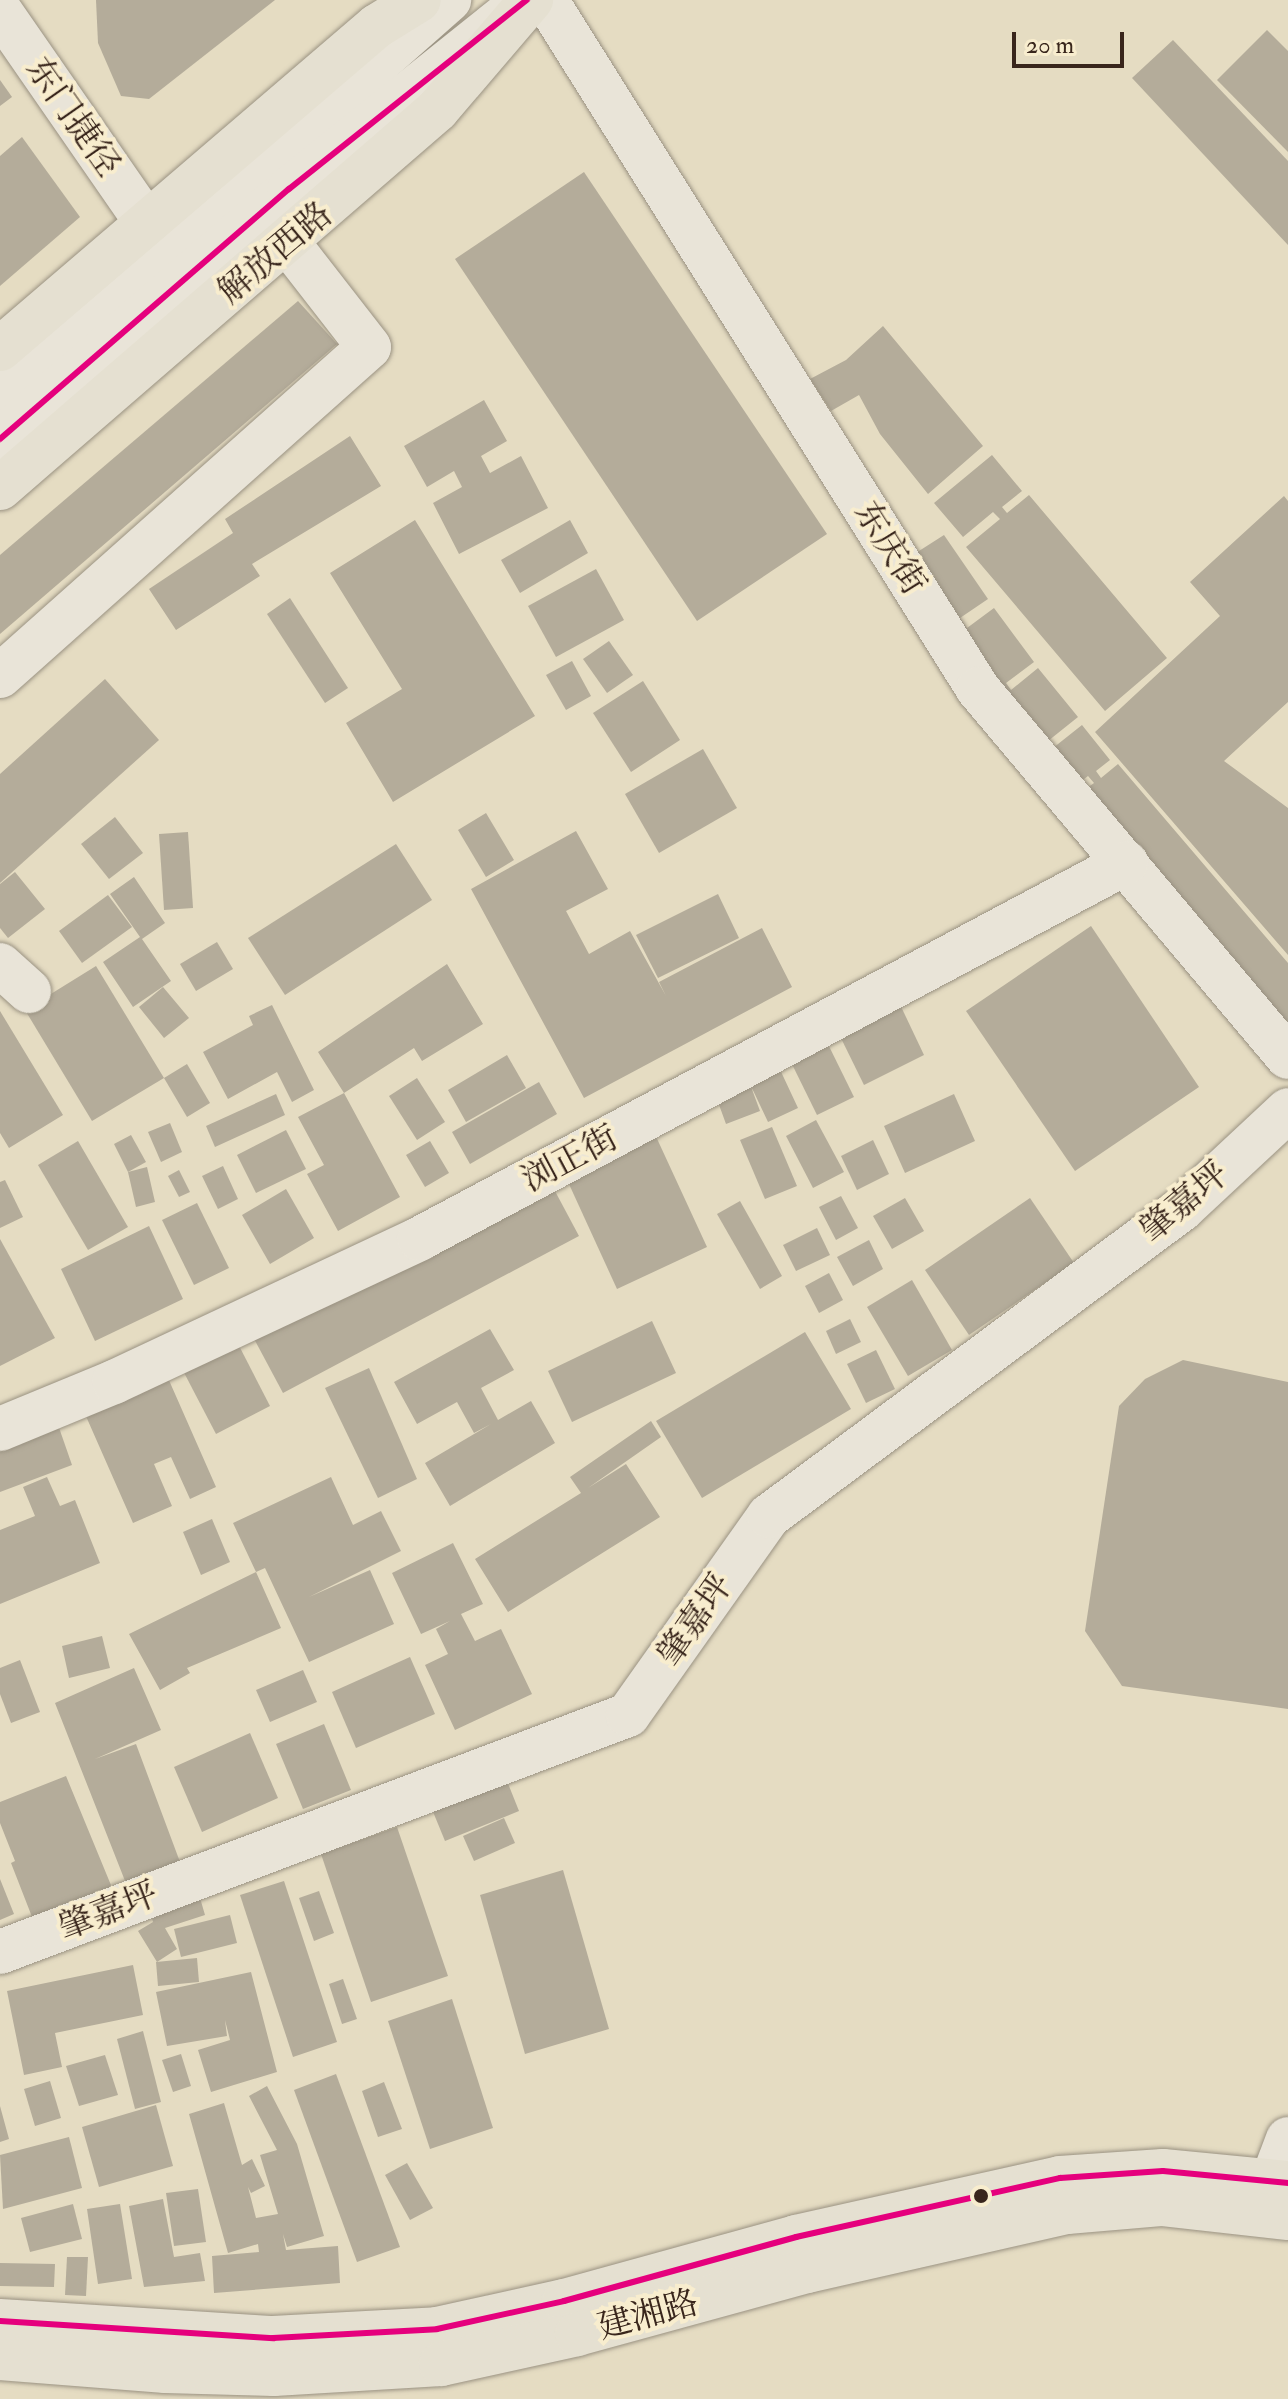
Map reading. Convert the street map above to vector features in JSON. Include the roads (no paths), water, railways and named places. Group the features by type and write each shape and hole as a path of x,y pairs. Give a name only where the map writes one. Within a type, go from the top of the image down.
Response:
{"main road":[{"path":"0,349 377,26 419,0"},
{"name":"解放西路","path":"0,488 288,243 437,110 529,0"},
{"name":"建湘路","path":"0,2321 273,2338 437,2329 564,2301 796,2237 1060,2178 1163,2171 1280,2201"},
{"name":"建湘路","path":"0,2358 165,2371 274,2374 441,2364 577,2334 807,2271 1067,2212 1161,2204 1280,2201"}],"street":[{"name":"解放西路","path":"0,439 279,176 449,0"},
{"name":"解放西路","path":"0,396 279,176 529,0"},
{"name":"东庆街","path":"546,0 978,689 1288,1057"},
{"name":"东门捷径","path":"0,11 146,222"},
{"path":"0,676 369,347 288,243"},
{"name":"浏正街","path":"0,1429 114,1382 419,1239 1126,863"},
{"name":"肇嘉坪","path":"0,1952 628,1715 769,1516 1182,1209 1288,1110"},
{"path":"1280,2201 1288,2139"}]}
